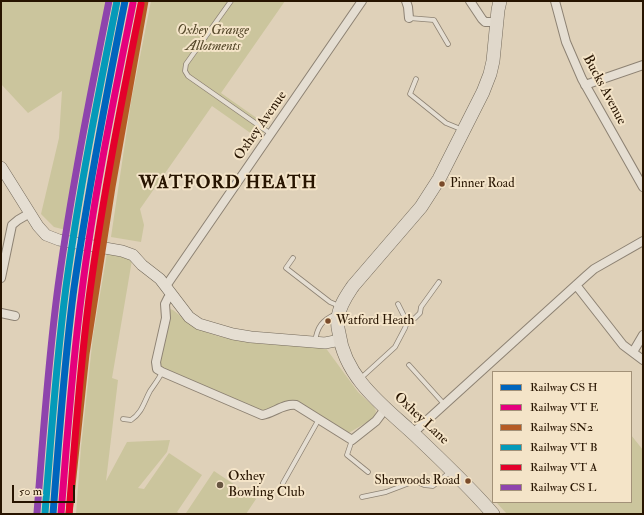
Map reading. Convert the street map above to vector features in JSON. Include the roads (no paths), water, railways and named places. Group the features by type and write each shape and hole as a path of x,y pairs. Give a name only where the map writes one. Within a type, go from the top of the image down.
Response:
{"main road":[{"path":"340,340 338,319 340,309 346,297 357,281 431,193 483,92 493,61 496,22 500,1"},
{"name":"Oxhey Lane","path":"340,340 348,364 373,396 385,409 452,470 478,496 492,514"}],"street":[{"name":"Oxhey Avenue","path":"169,290 271,134 362,1"},
{"path":"406,1 410,18"},
{"path":"470,1 482,20 485,22 496,22"},
{"name":"Bucks Avenue","path":"555,1 571,56 585,84 643,187"},
{"path":"585,84 643,65"},
{"path":"1,167 38,226 46,234 59,240 122,251 132,255 160,279 189,317 200,324 214,330 245,336 325,343 340,340"},
{"path":"1,278 12,225 30,213"},
{"path":"413,433 594,269 643,241"},
{"path":"576,285 623,345 643,360"},
{"path":"169,290 166,304 166,318 156,362 157,369 162,372 262,415 268,414 283,406 291,404 296,405 352,440 376,421 385,409"},
{"path":"1,312 15,316"},
{"path":"633,352 643,335"}],"lane":[{"path":"231,1 186,64 185,71 188,76 271,134"},
{"path":"410,18 434,20 448,44"},
{"path":"416,78 410,94 446,123 463,130"},
{"path":"293,258 286,268 340,309 327,318 319,328 315,342"},
{"path":"360,380 395,347 407,322 415,318 420,313 422,307 439,282"},
{"path":"398,304 407,322"},
{"path":"409,365 444,404"},
{"path":"123,419 131,420 140,412 150,391 162,372"},
{"path":"282,483 319,419"},
{"path":"352,440 347,455 368,472"},
{"path":"362,497 386,492 414,481 424,485 433,486 452,470"}],"rail line":[{"name":"SN2","path":"69,514 86,354 112,187 145,1"}],"place":[{"name":"Pinner Road","path":"442,184"},
{"name":"Watford Heath","path":"328,321"},
{"name":"Sherwoods Road","path":"468,481"},
{"name":"Oxhey Bowling Club","path":"220,485"}],"district":[{"name":"WATFORD HEATH","path":"228,184"}],"park label":[{"name":"Oxhey Grange Allotments","path":"213,40"}]}
